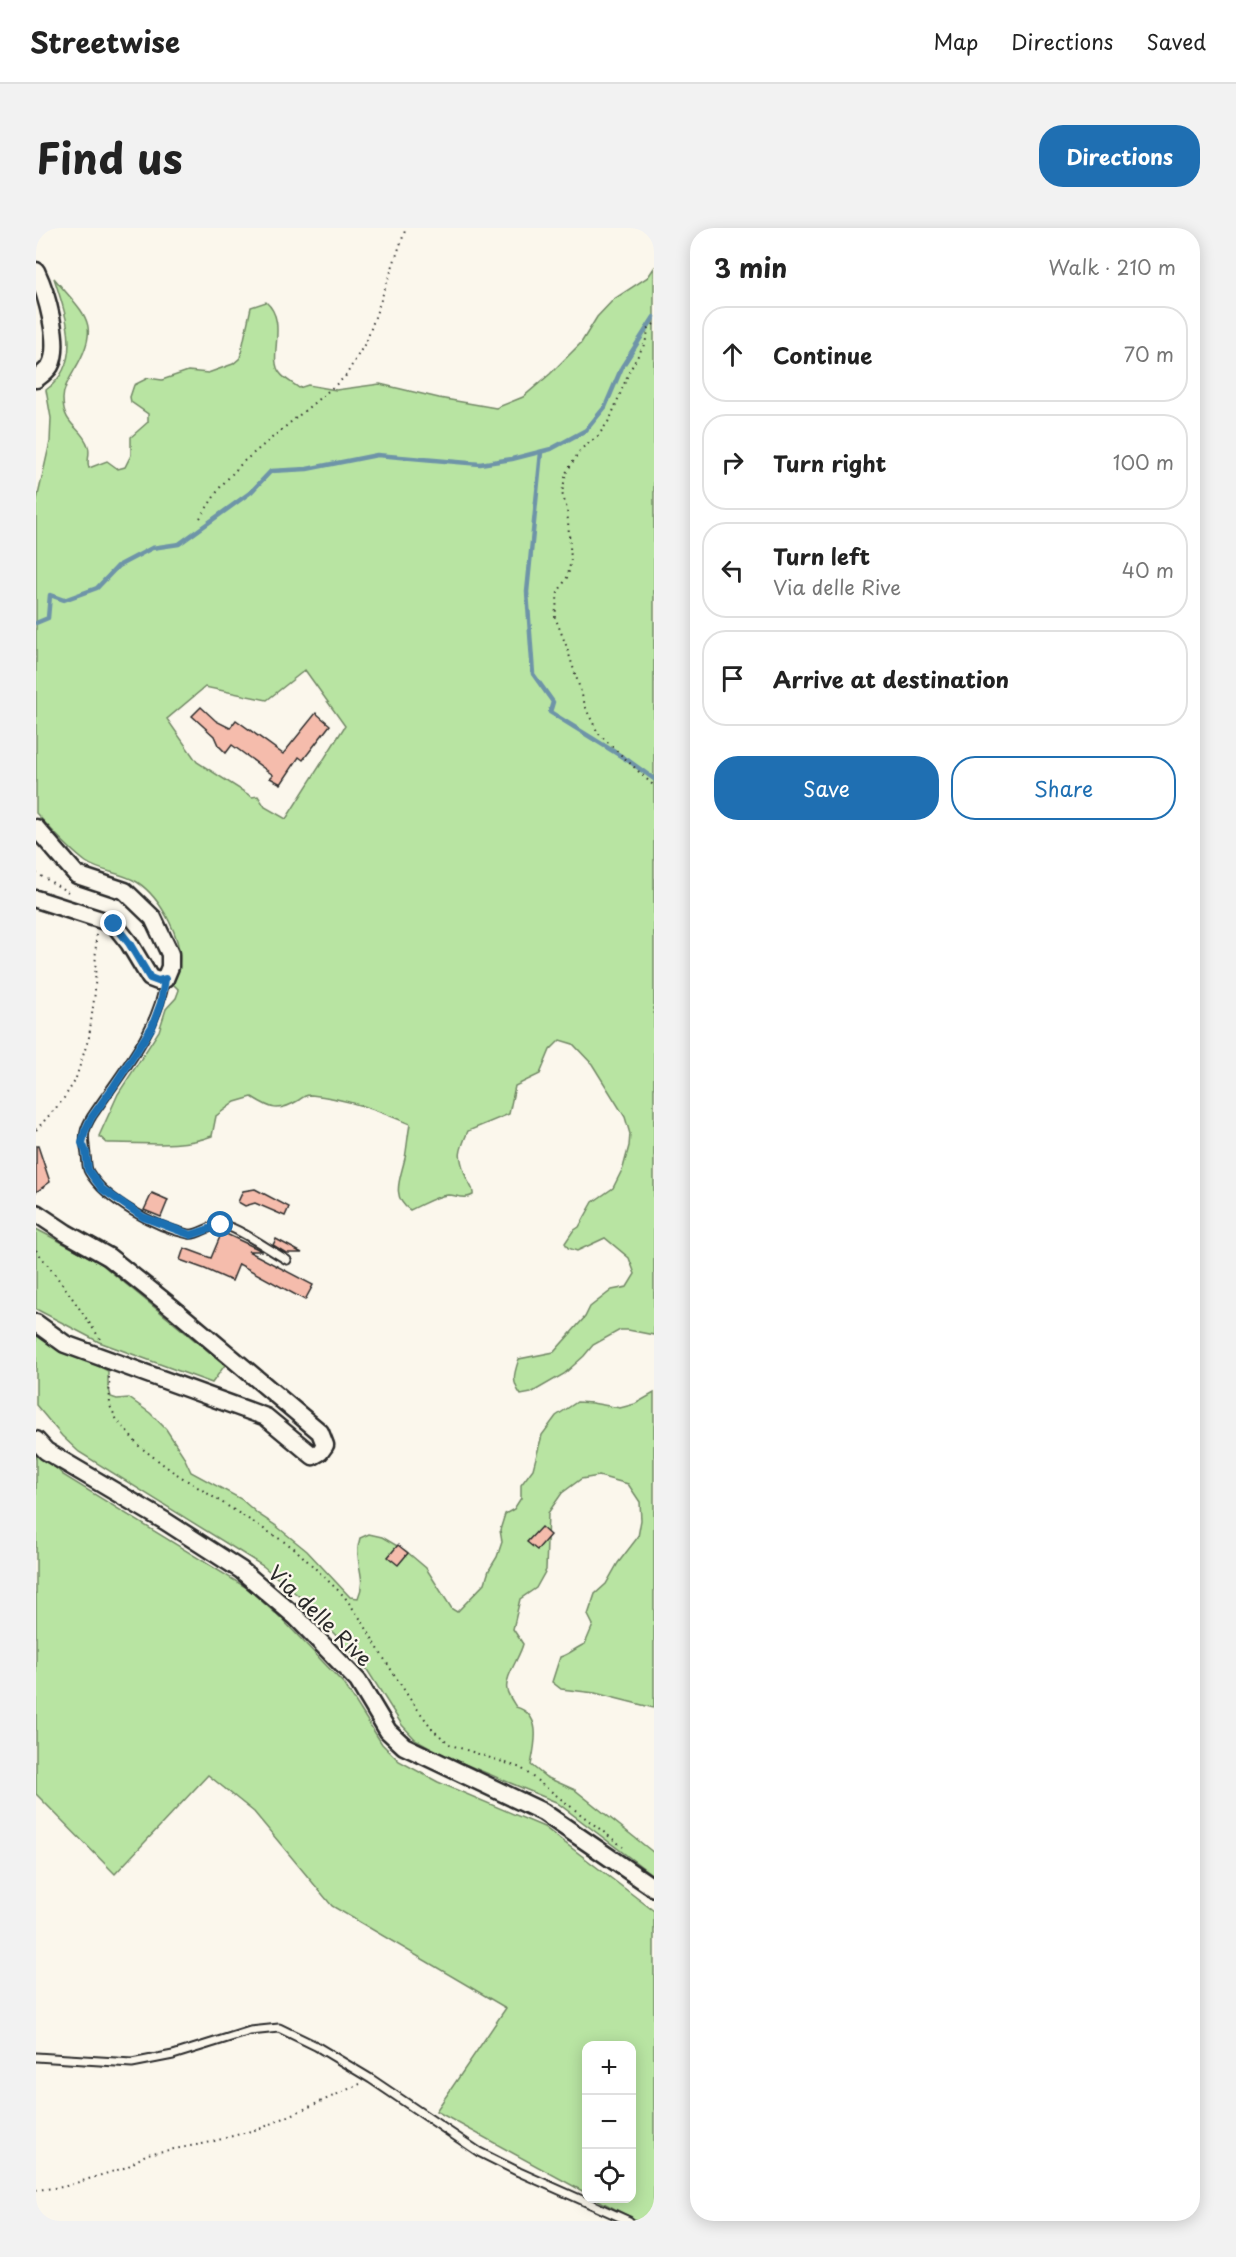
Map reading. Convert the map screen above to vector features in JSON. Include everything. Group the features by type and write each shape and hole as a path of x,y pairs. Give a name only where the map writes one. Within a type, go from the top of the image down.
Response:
{"street":[{"path":"36,271 43,286 51,318 54,346 50,367 36,379"},
{"path":"36,828 76,875 125,891 153,918 170,954 170,967 165,979 158,981 150,978 129,943 114,924 36,899"},
{"path":"36,1213 109,1257 174,1309 320,1432 325,1445 320,1452 313,1455 266,1417 65,1344 36,1323"},
{"name":"Via delle Rive","path":"36,1440 46,1451 165,1521 241,1570 296,1617 358,1682 387,1731 404,1746 543,1812 654,1888"}],"lane":[{"path":"165,979 161,1003 152,1027 91,1118 85,1131 82,1143 86,1152 88,1170 102,1189 143,1217 191,1235 221,1225 231,1228 287,1260"},
{"path":"36,2057 132,2063 173,2055 250,2031 279,2028 316,2046 371,2079 479,2152 629,2221"}],"path":[{"path":"200,518 221,486 243,462 345,377 367,340 406,228"},
{"path":"654,324 649,328 645,343 629,372 610,419 598,436 581,448 566,473 562,493 567,509 571,559 568,576 558,592 555,617 587,711 598,733 654,786"},
{"path":"36,873 72,896"},
{"path":"36,1130 62,1101 75,1082 89,1037 95,992 96,934 99,918"},
{"path":"36,1250 100,1338 108,1361 110,1406 117,1420 139,1446 172,1471 294,1548 344,1596 362,1620 410,1699 434,1731 451,1745 521,1768 624,1848"},
{"path":"36,2190 63,2187 126,2167 147,2154 207,2143 262,2128 371,2079"}],"green space":[{"path":"654,268 654,1335 620,1330 593,1345 564,1374 531,1393 521,1395 514,1377 519,1359 554,1352 585,1317 590,1307 612,1290 627,1287 635,1274 629,1258 605,1238 577,1251 568,1248 565,1243 573,1231 579,1227 593,1202 613,1188 623,1168 630,1134 625,1117 592,1064 573,1044 560,1040 550,1050 540,1074 515,1086 509,1114 468,1131 460,1158 473,1195 443,1196 410,1210 400,1199 398,1186 410,1124 349,1102 309,1095 285,1107 275,1108 252,1097 235,1102 216,1116 212,1136 199,1140 160,1144 107,1143 99,1136 118,1094 159,1031 166,1009 176,998 179,990 172,983 178,972 179,959 175,934 169,921 146,889 131,879 86,862 66,845 36,813 36,504 50,442 51,418 46,390 58,379 65,366 69,338 54,278 81,310 88,329 88,340 83,353 64,391 66,415 82,434 88,446 89,468 107,461 118,469 125,467 131,455 131,437 148,422 148,414 131,402 130,397 134,385 148,378 162,380 188,371 208,373 233,364 240,358 251,307 266,302 273,310 277,329 277,366 286,379 299,388 308,385 336,390 380,384 496,408 523,397 550,374 581,343 597,317 614,299 648,277","holes":["305,670 345,726 286,819 265,807 258,796 252,797 197,762 167,719 205,687 267,700"]},
{"path":"36,1229 99,1262 225,1365 212,1383 99,1342 36,1309"},
{"path":"36,1334 108,1371 111,1397 129,1398 150,1413 166,1429 191,1472 241,1499 275,1525 307,1551 350,1597 358,1598 360,1592 362,1580 358,1547 360,1538 369,1534 382,1537 406,1551 426,1568 452,1609 457,1612 485,1583 502,1542 500,1530 505,1514 514,1509 521,1498 521,1485 533,1469 542,1435 556,1416 577,1402 620,1408 635,1404 654,1393 654,1708 595,1693 561,1689 552,1682 560,1657 585,1644 593,1625 588,1615 595,1594 606,1584 618,1563 638,1537 641,1520 640,1502 628,1484 599,1476 581,1479 562,1493 548,1513 546,1570 536,1588 520,1599 513,1629 523,1644 510,1674 507,1690 516,1707 525,1711 534,1723 535,1740 531,1765 546,1777 575,1790 654,1853 654,1876 556,1802 448,1757 415,1739 402,1725 366,1668 301,1598 263,1566 79,1452 36,1405"},
{"path":"36,1448 63,1475 247,1588 283,1620 345,1685 382,1744 399,1761 438,1782 544,1827 654,1911 654,2221 638,2221 604,2203 636,2203 636,2041 582,2041 582,2191 436,2111 506,2008 332,1906 254,1812 208,1775 115,1874 36,1794"}],"building":[{"path":"201,707 216,721 230,728 236,720 283,754 316,713 330,725 303,760 299,757 281,784 270,778 273,775 232,745 226,753 218,745 214,736 192,716"},
{"path":"36,1146 38,1146 50,1182 36,1192"},
{"path":"255,1189 289,1207 285,1216 255,1203 245,1206 238,1202 243,1191"},
{"path":"152,1193 168,1200 161,1217 144,1210"},
{"path":"222,1232 262,1251 248,1251 313,1285 305,1300 239,1264 232,1281 180,1260 184,1248 211,1258"},
{"path":"276,1239 302,1253 286,1253 273,1245"},
{"path":"541,1527 550,1535 537,1550 527,1542"},
{"path":"398,1545 408,1553 398,1565 388,1557"}],"waterway":[{"path":"36,623 48,618 50,595 64,600 97,588 118,566 152,548 179,544 251,492 271,471 307,469 377,455 480,464 551,449 586,430 605,407 622,367 654,317"},
{"path":"541,452 527,592 533,674 553,702 550,712 654,779"}],"route":[{"path":"114,924 129,943 150,978 158,981 165,979 161,1003 152,1027 91,1118 85,1131 82,1143 86,1152 88,1170 102,1189 143,1217 191,1235 209,1227 221,1225"}]}
